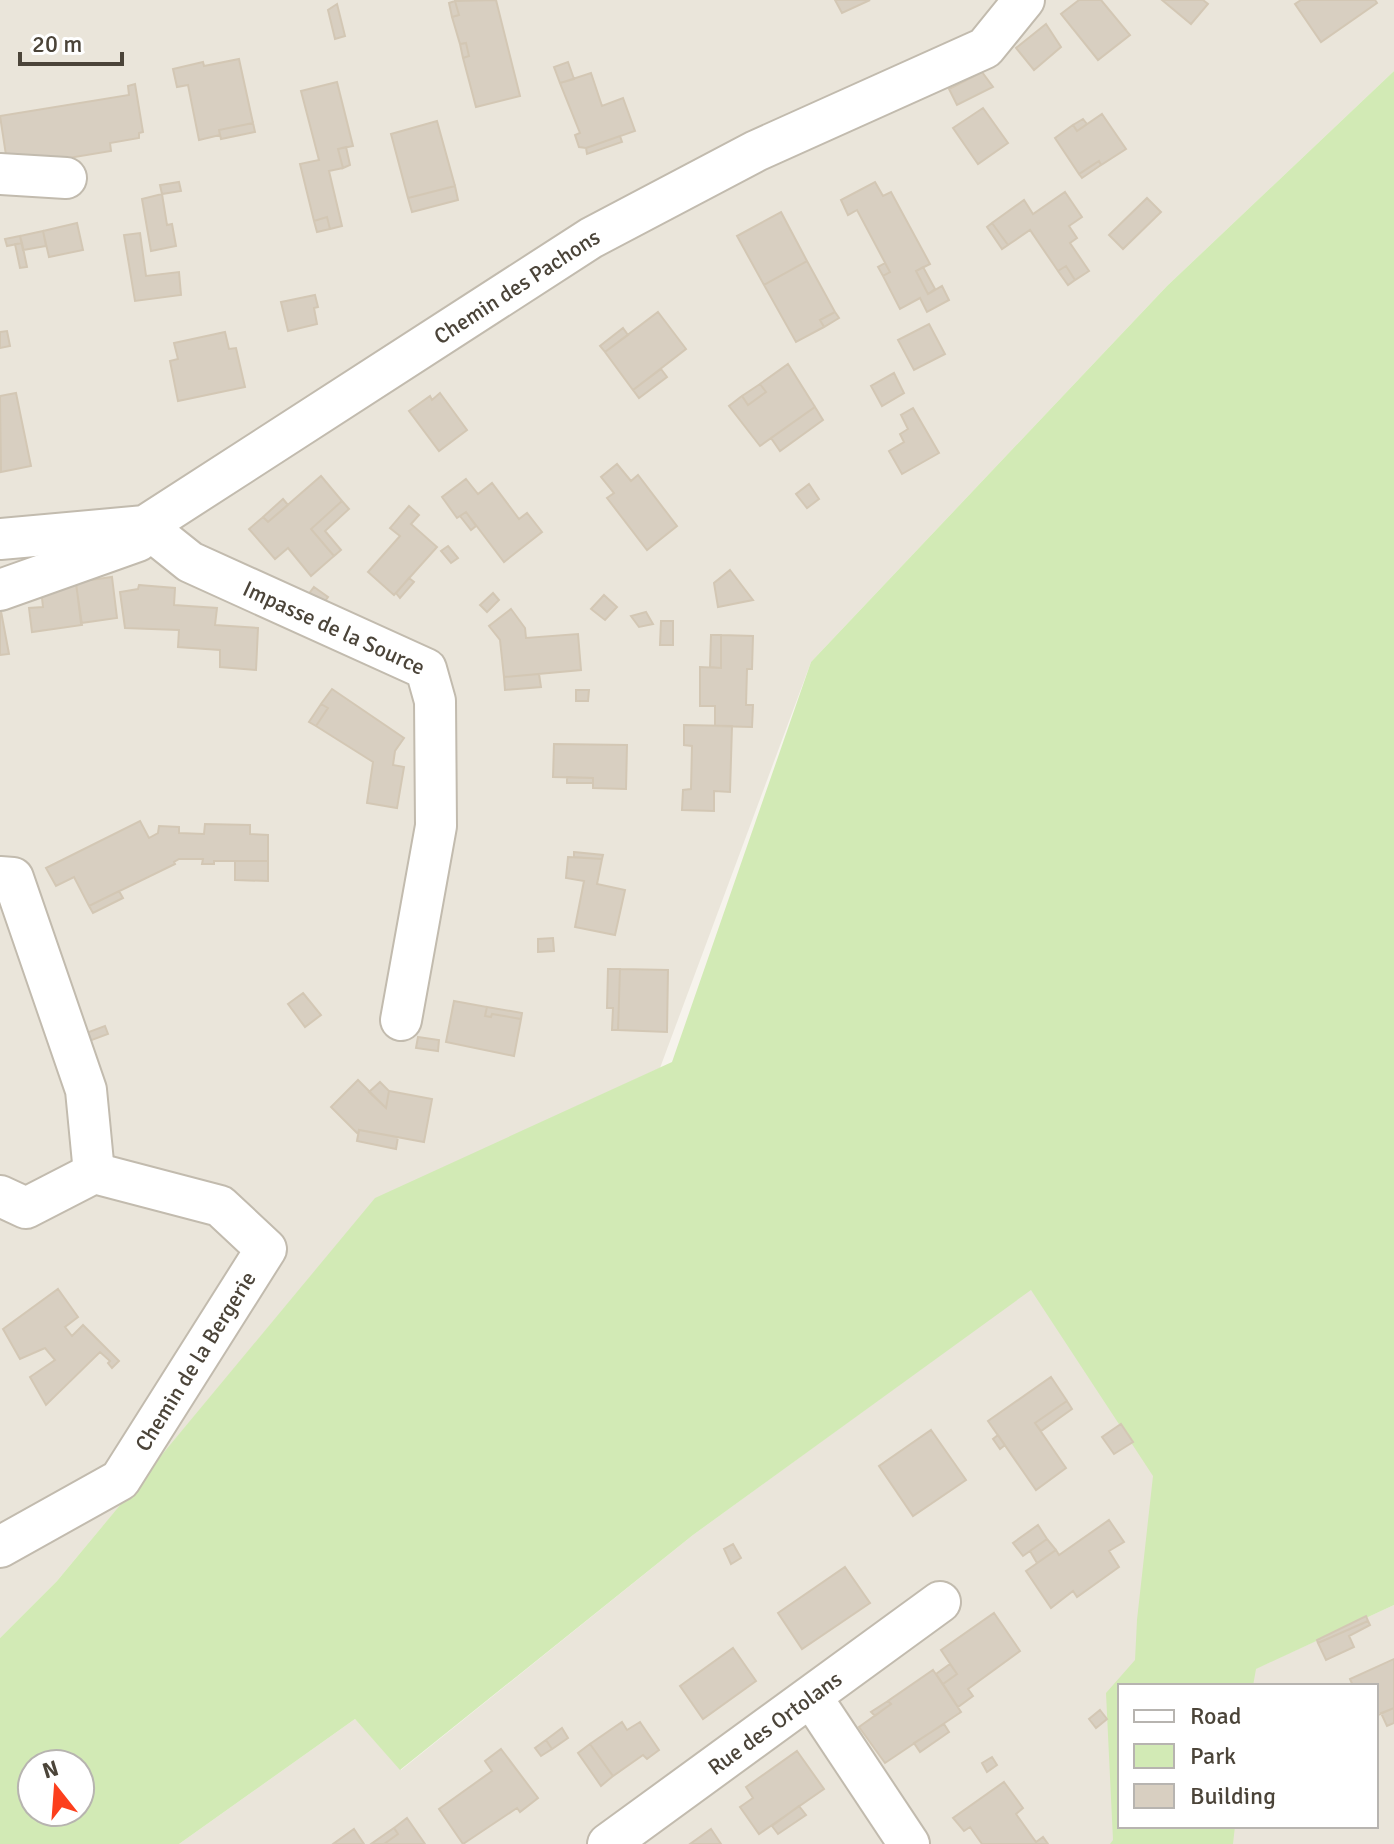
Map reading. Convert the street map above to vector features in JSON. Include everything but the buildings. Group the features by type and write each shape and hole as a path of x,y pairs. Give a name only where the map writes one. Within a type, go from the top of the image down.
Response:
{"street":[{"name":"Chemin des Pachons","path":"0,539 151,530 591,238 756,151 985,48 1024,0"},
{"path":"0,174 66,178"},
{"path":"0,590 151,530"},
{"name":"Impasse de la Source","path":"151,530 190,562 426,669 435,701 436,826 401,1020"},
{"path":"0,877 13,878 86,1090 94,1173 9,1209"},
{"name":"Chemin de la Bergerie","path":"0,1547 120,1480 266,1249 220,1206 94,1173"},
{"name":"Rue des Ortolans","path":"608,1844 940,1602"},
{"path":"812,1698 909,1844"}],"shaded area":[{"path":"0,0 1394,0 1394,71 1167,286 811,662 660,1068 375,1199 57,1581 0,1638"},
{"path":"1031,1289 1154,1476 1255,1669 1394,1605 1394,1844 179,1844 355,1719 401,1770 693,1535"}],"green space":[{"path":"1394,71 1394,1605 1256,1669 1253,1684 1118,1684 1118,1828 1235,1828 1233,1844 1110,1844 1113,1840 1106,1693 1135,1660 1153,1476 1031,1290 693,1535 400,1770 355,1719 179,1844 0,1844 0,1638 57,1581 375,1198 672,1062 811,662 1167,286"}]}
